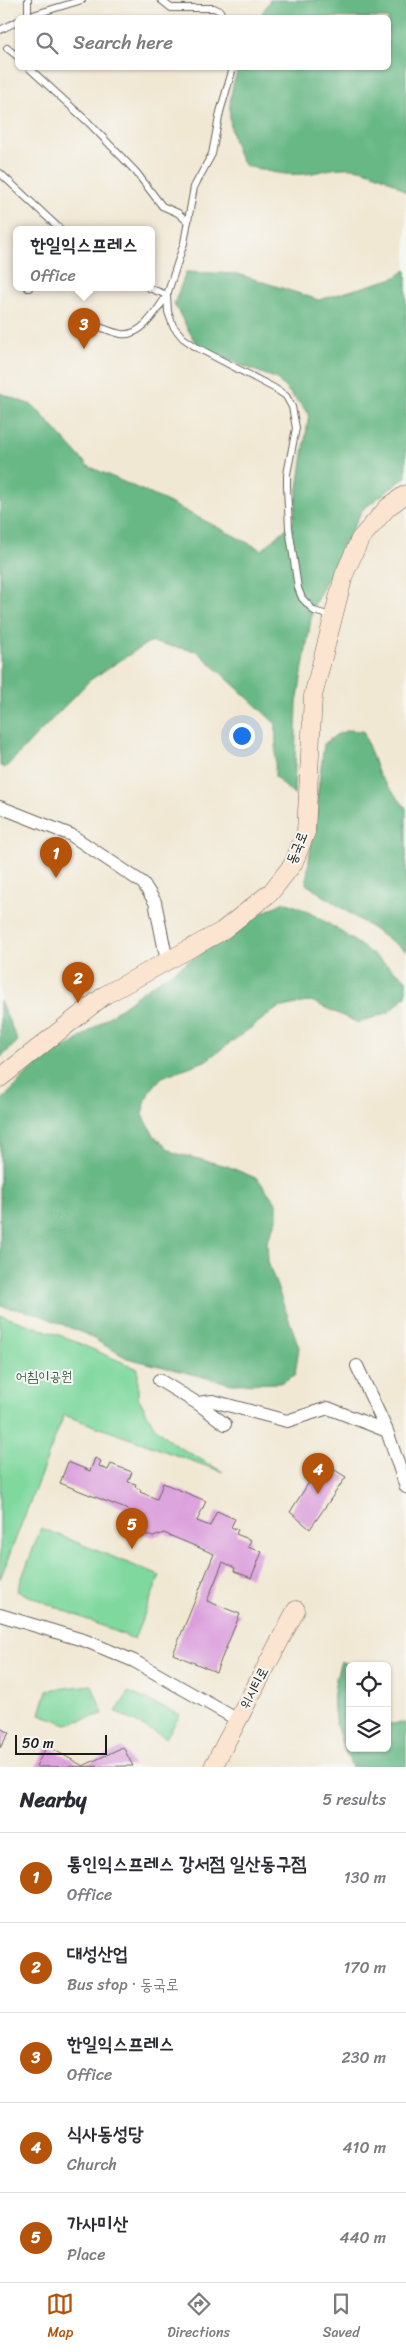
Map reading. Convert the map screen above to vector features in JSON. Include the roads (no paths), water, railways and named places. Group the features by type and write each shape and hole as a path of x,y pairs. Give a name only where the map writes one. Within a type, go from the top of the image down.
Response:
{"street":[{"name":"동국로","path":"0,1078 105,994 222,931 272,892 293,864 306,832 313,696 344,575 360,539 388,507 406,494"},
{"path":"0,807 72,835 144,884 155,902 167,961"},
{"path":"357,1366 387,1431 406,1485"},
{"path":"159,1380 197,1403 224,1424"},
{"path":"197,1403 213,1401 287,1421 328,1408 387,1431"},
{"name":"위시티로","path":"213,1767 296,1610"},
{"path":"0,1615 86,1642 134,1662 238,1720"}],"lane":[{"path":"26,15 28,0"},
{"path":"30,15 82,0"},
{"path":"161,0 171,8 214,8 220,10 222,15"},
{"path":"0,30 15,22"},
{"path":"8,48 15,54"},
{"path":"31,70 89,123 136,172 162,206 188,222"},
{"path":"91,324 123,334 136,331 153,315 167,296 184,243 194,187 212,154 222,106 232,70"},
{"path":"0,173 57,226"},
{"path":"155,291 167,296"},
{"path":"167,296 168,312 173,326 183,338 213,357 274,388 286,396 292,407 296,428 287,474 287,487 289,528 298,588 302,598 314,611 322,615 333,616"}],"place":[{"name":"한일익스프레스","path":"84,349"},
{"name":"통인익스프레스 강서점 일산동구점","path":"56,878"},
{"name":"대성산업","path":"78,1003"},
{"name":"식사동성당","path":"318,1494"},
{"name":"가사미산","path":"132,1549"}],"park label":[{"name":"어침이공원","path":"44,1376"}]}
